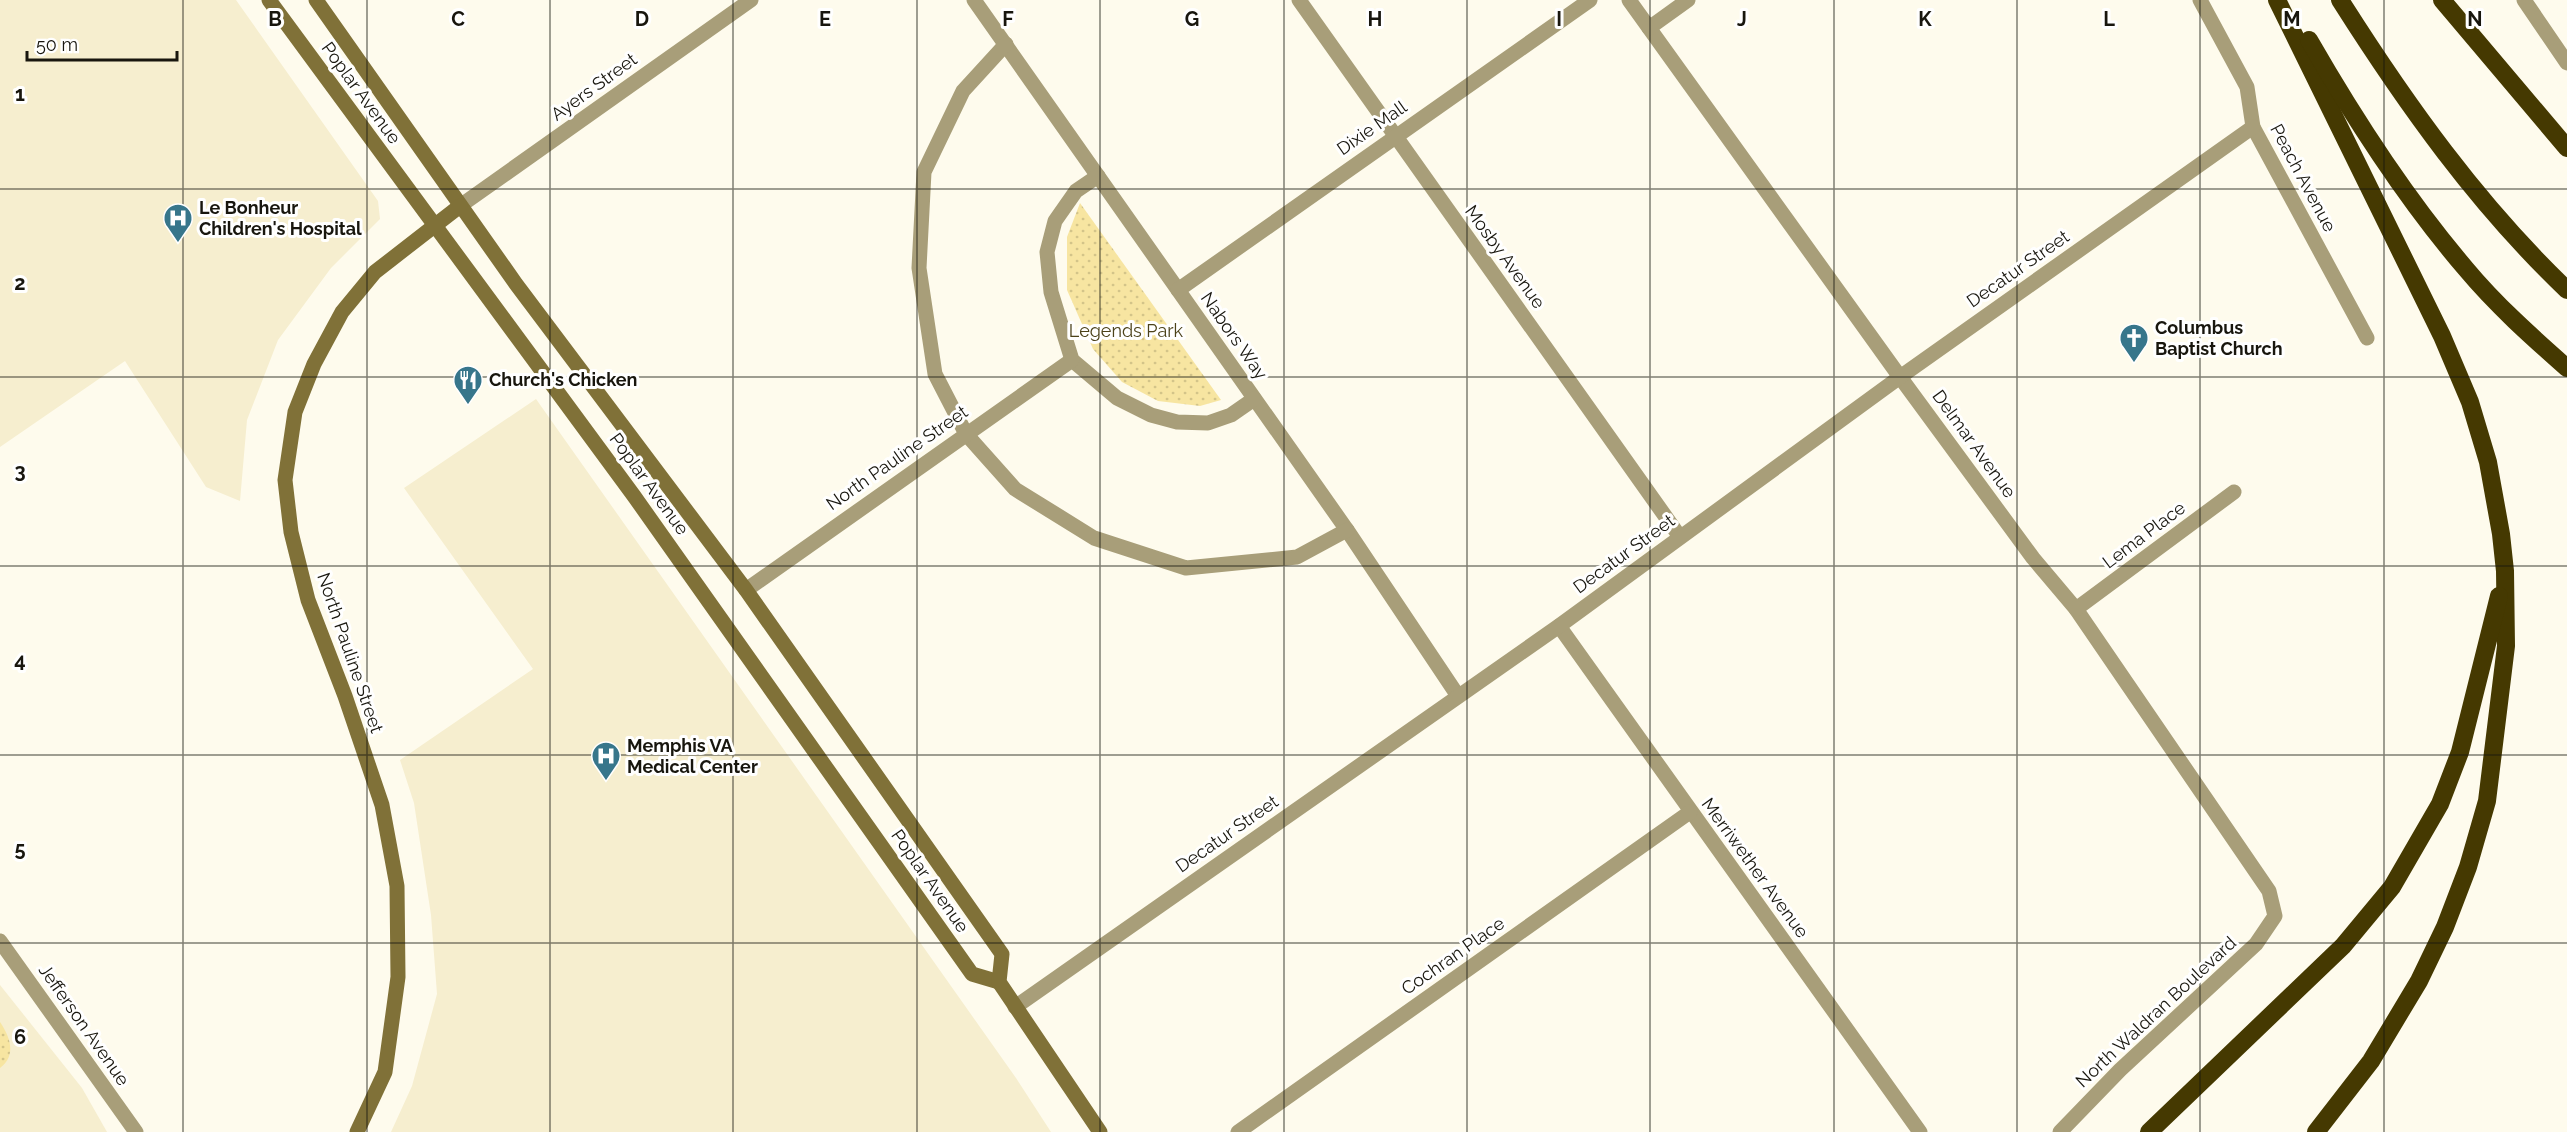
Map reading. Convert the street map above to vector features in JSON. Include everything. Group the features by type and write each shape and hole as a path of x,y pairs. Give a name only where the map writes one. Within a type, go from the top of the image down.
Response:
{"highway":[{"path":"2277,0 2442,336 2470,402 2488,462 2505,571 2506,646 2487,801 2468,867 2445,927 2419,981 2371,1061 2316,1132"},
{"path":"2285,0 2363,129 2427,221 2501,308 2567,368"},
{"path":"2340,0 2376,57 2436,143 2532,257 2567,290"},
{"path":"2442,0 2567,148"},
{"path":"2149,1132 2343,946 2392,887 2440,804 2460,752 2505,571"}],"main road":[{"name":"Poplar Avenue","path":"269,0 634,496 972,974 999,982 1002,954 746,590 460,206 316,0"},
{"name":"North Pauline Street","path":"357,1132 385,1072 398,977 397,886 382,805 345,696 308,600 291,532 285,480 294,411 314,364 342,312 375,272 460,206"},
{"path":"999,982 1100,1132"}],"street":[{"name":"Ayers Street","path":"460,206 751,0"},
{"name":"Nabors Way","path":"974,0 1347,530 1458,696"},
{"name":"Mosby Avenue","path":"1299,0 1680,537"},
{"name":"Dixie Mall","path":"1178,290 1590,0"},
{"name":"Delmar Avenue","path":"1629,0 1900,377 2033,558 2076,609 2269,891 2275,916"},
{"path":"1649,27 1688,0"},
{"name":"Peach Avenue","path":"2200,0 2247,87 2253,127 2367,338"},
{"path":"2524,0 2567,63"},
{"path":"1006,44 963,91 924,171 919,268 935,374 966,434 1015,489 1094,538 1186,568 1297,557 1347,530"},
{"name":"Decatur Street","path":"1015,1007 1559,626 1900,377 2253,127"},
{"path":"1098,176 1076,191 1054,221 1047,252 1050,292 1072,360 1118,398 1151,415 1177,422 1208,423 1231,415 1254,399"},
{"name":"North Pauline Street","path":"746,590 1072,360"},
{"name":"Lema Place","path":"2076,609 2234,492"},
{"name":"Merriwether Avenue","path":"1559,626 1920,1132"},
{"name":"Cochran Place","path":"1238,1132 1690,812"},
{"name":"North Waldran Boulevard","path":"2060,1132 2120,1070 2256,944 2275,916"},
{"name":"Jefferson Avenue","path":"0,940 136,1132"}],"shaded area":[{"name":"Le Bonheur Children's Hospital","path":"0,0 236,0 378,201 380,219 331,268 278,340 247,420 240,501 206,487 125,361 0,447"},
{"name":"Memphis VA Medical Center","path":"536,399 1016,1078 1051,1132 391,1132 412,1086 437,994 431,915 414,803 400,760 533,669 404,488"},
{"path":"0,985 82,1088 107,1132 0,1132"}],"green space":[{"name":"Legends Park","path":"1080,203 1221,400 1200,406 1158,401 1122,382 1093,349 1067,290 1067,237"},
{"path":"0,1022 9,1040 10,1052 9,1057 0,1068"}],"place":[{"name":"Le Bonheur Children's Hospital","path":"178,244"},
{"name":"Columbus Baptist Church","path":"2134,364"},
{"name":"Church's Chicken","path":"468,406"},
{"name":"Memphis VA Medical Center","path":"606,782"}]}
